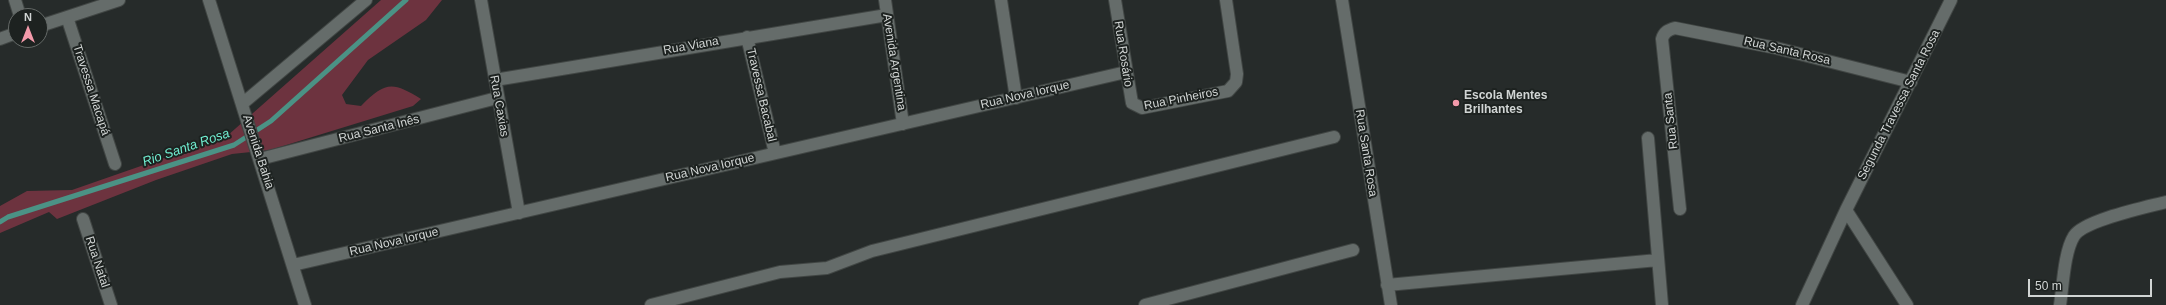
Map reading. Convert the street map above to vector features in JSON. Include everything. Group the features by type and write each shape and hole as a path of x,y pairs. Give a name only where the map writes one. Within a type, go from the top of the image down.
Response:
{"street":[{"path":"48,23 119,0"},
{"name":"Avenida Bahia","path":"209,0 305,305"},
{"path":"242,104 366,0"},
{"name":"Rua Caxias","path":"481,0 497,98 519,213"},
{"name":"Avenida Argentina","path":"885,0 903,124"},
{"path":"1001,0 1016,98"},
{"name":"Rua Rosário","path":"1115,0 1132,103 1136,107"},
{"name":"Rua Pinheiros","path":"1136,107 1142,108 1228,91 1232,87 1236,82 1237,74 1226,0"},
{"name":"Rua Santa Rosa","path":"1342,0 1391,305"},
{"name":"Segunda Travessa Santa Rosa","path":"1802,305 1846,210 1951,0"},
{"name":"Rua Viana","path":"495,80 887,15"},
{"name":"Travessa Macapá","path":"67,17 115,164"},
{"name":"Rua Santa Rosa","path":"1664,34 1675,28 1776,48 1911,82"},
{"name":"Rua Santa","path":"1664,34 1662,39 1680,208"},
{"name":"Travessa Bacabal","path":"747,37 775,153"},
{"name":"Rua Nova Iorque","path":"293,265 1126,72"},
{"name":"Rua Santa Inês","path":"258,153 497,98"},
{"path":"652,305 780,272 827,268 872,251 1334,137"},
{"path":"1648,138 1662,305"},
{"path":"2060,305 2069,249 2075,235 2098,221 2166,202"},
{"path":"1846,210 1907,305"},
{"name":"Rua Natal","path":"83,219 111,305"},
{"path":"1145,305 1353,250"},
{"path":"1387,285 1658,260"}],"shaded area":[{"path":"381,0 442,0 426,20 368,60 342,95 346,104 361,106 376,92 383,88 396,87 403,89 421,99 413,106 270,150 232,154 156,180 57,219 49,212 0,233 0,206 27,191 72,190 227,136"}],"waterway":[{"name":"Rio Santa Rosa","path":"0,222 8,217 234,145 271,121 406,0"}],"place":[{"name":"Escola Mentes Brilhantes","path":"1456,103"}]}
